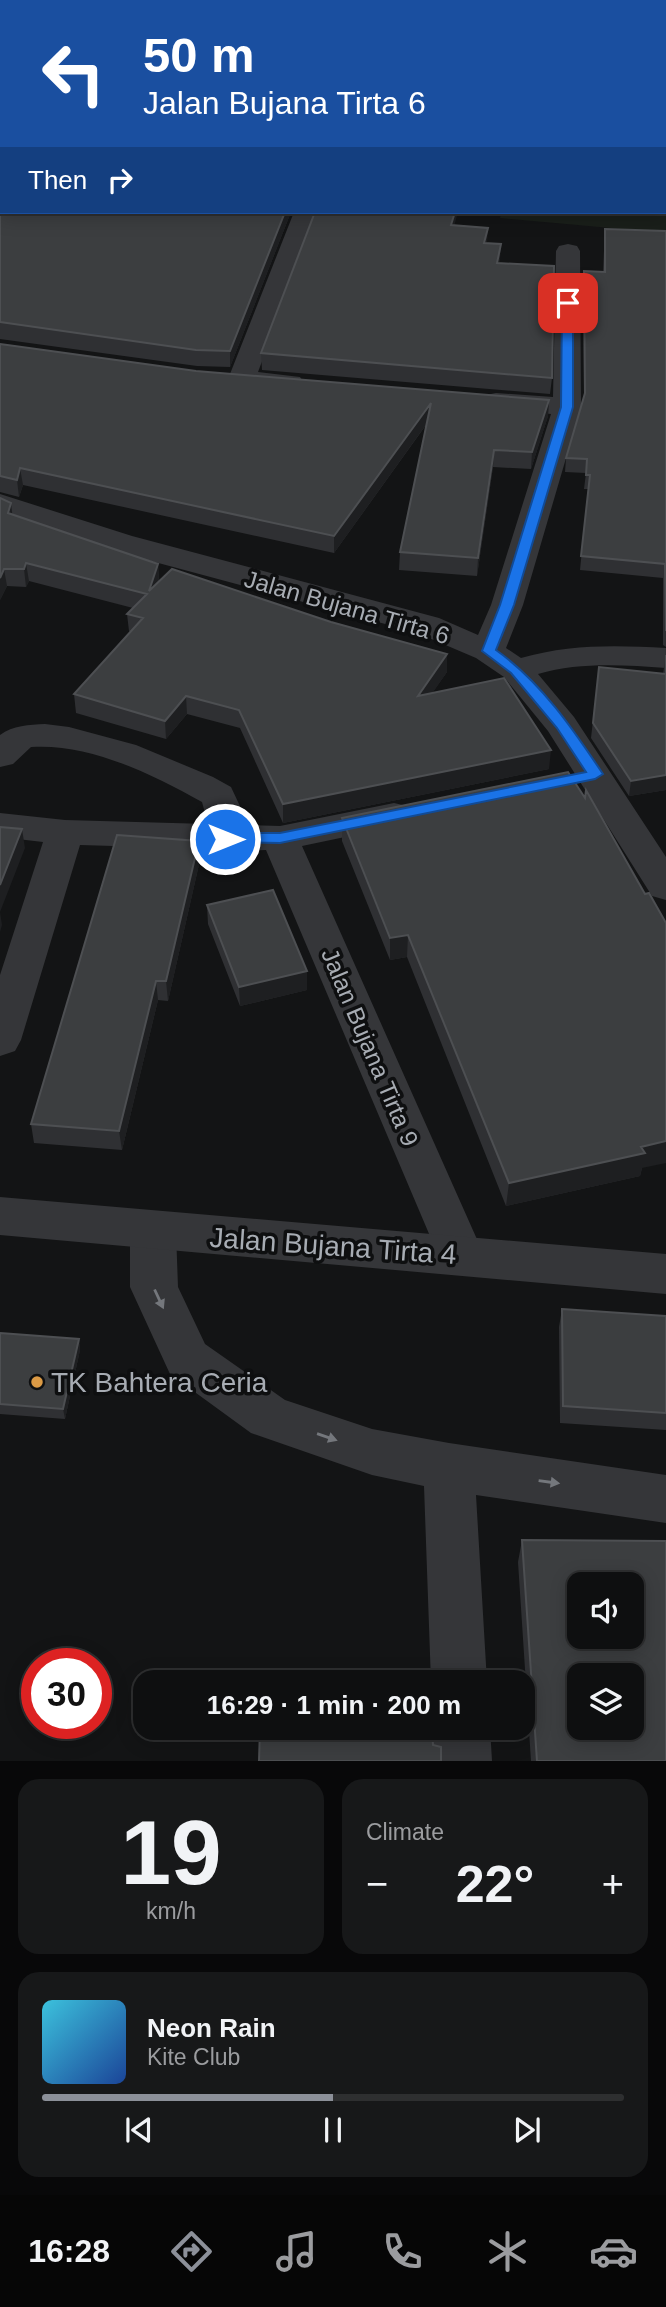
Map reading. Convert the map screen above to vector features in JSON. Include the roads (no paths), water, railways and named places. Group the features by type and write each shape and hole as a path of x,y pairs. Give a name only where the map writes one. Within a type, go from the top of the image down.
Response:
{"street":[{"path":"305,214 231,378 310,385"},
{"path":"488,651 507,605 567,407 568,251"},
{"path":"472,399 567,407"},
{"name":"Jalan Bujana Tirta 6","path":"0,503 121,543 427,625 488,651 516,670 562,725 666,887"},
{"path":"516,670 557,658 619,655 666,658"},
{"path":"0,756 21,737 45,734 71,737 141,760 199,783 218,795 227,819 225,839"},
{"path":"557,782 595,774"},
{"path":"0,825 65,832 225,839 280,838 425,809"},
{"path":"0,1040 65,832"},
{"name":"Jalan Bujana Tirta 9","path":"280,838 461,1255"},
{"name":"Jalan Bujana Tirta 4","path":"0,1216 153,1232 461,1255 666,1274"},
{"path":"153,1232 154,1287 187,1359 269,1417 372,1452 449,1467 666,1499"},
{"path":"449,1467 458,1670"},
{"path":"462,1740 463,1761"}],"place":[{"name":"TK Bahtera Ceria","path":"37,1382"}]}
